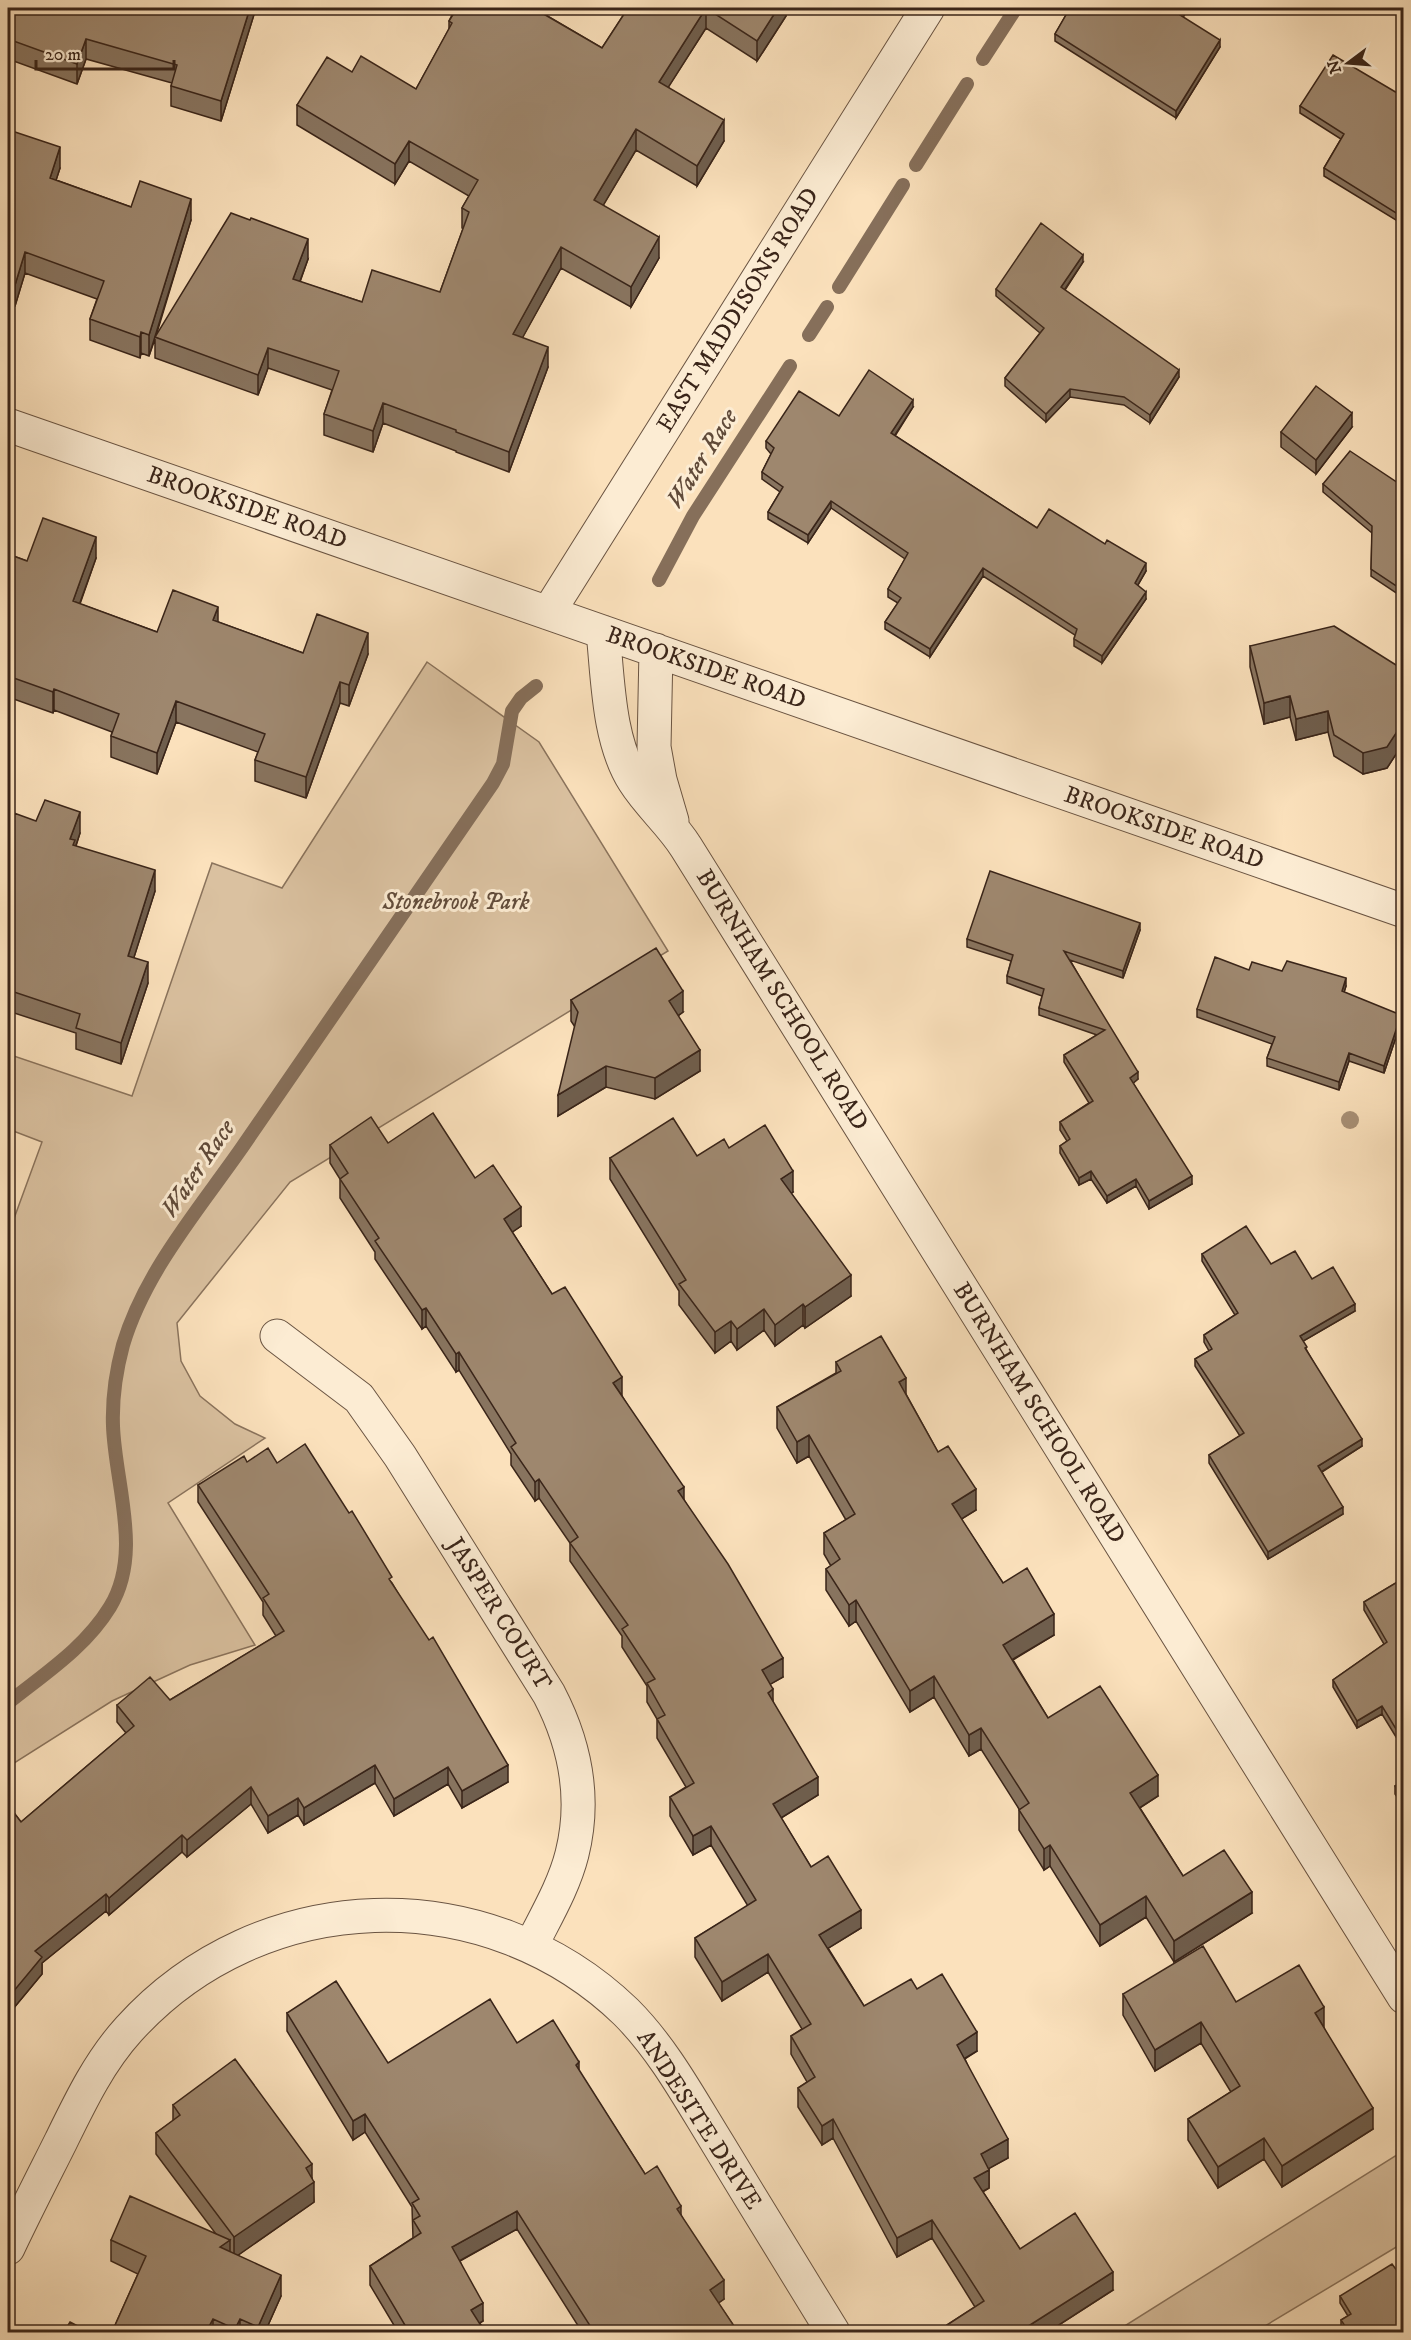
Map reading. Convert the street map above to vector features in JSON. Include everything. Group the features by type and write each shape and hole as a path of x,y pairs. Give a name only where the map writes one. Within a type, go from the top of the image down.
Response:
{"street":[{"name":"EAST MADDISONS ROAD","path":"548,613 928,8"},
{"name":"BROOKSIDE ROAD","path":"8,425 1404,911"},
{"name":"BURNHAM SCHOOL ROAD","path":"603,632 615,727 621,753 636,784 657,812 675,828"},
{"name":"BURNHAM SCHOOL ROAD","path":"656,650 654,747 660,780 675,828 1404,1997"},
{"name":"JASPER COURT","path":"277,1336 359,1398 400,1456 549,1694 563,1722 573,1754 578,1788 577,1826 572,1854 558,1891 531,1946"},
{"name":"ANDESITE DRIVE","path":"8,2248 82,2098 104,2060 157,2002 221,1957 260,1939 297,1926 377,1914 419,1916 459,1923 531,1946 570,1968 598,1988 627,2014 650,2039 669,2065 833,2332"}],"green space":[{"name":"Stonebrook Park","path":"427,662 539,742 668,951 290,1182 177,1323 181,1361 200,1396 235,1424 265,1438 168,1503 255,1645 190,1665 112,1701 8,1767 8,1235 42,1142 8,1129 8,1054 132,1096 212,863 282,888"},
{"path":"1403,2151 1403,2243 1255,2332 1115,2332"}],"building":[{"path":"17,8 250,8 221,101 171,86 177,65 86,39 77,64 8,39"},
{"path":"457,8 536,8 602,48 628,8 706,8 659,82 724,120 697,166 636,129 594,200 659,237 631,287 561,247 513,334 548,347 509,452 383,403 373,431 324,414 339,371 268,348 258,375 155,337 231,213 308,239 293,279 362,302 372,270 440,292 469,212 462,208 478,180 409,141 395,164 297,105 327,57 352,72 361,56 416,89 452,23 449,21"},
{"path":"706,8 778,8 757,41"},
{"path":"1070,8 1184,8 1180,15 1220,40 1176,111 1055,34"},
{"path":"1333,55 1404,97 1404,218 1324,168 1344,134 1300,106"},
{"path":"9,130 60,147 50,178 131,207 140,181 191,199 149,335 141,332 140,337 90,319 104,281 25,252 15,285 8,282"},
{"path":"1041,223 1083,255 1061,287 1179,370 1150,415 1124,397 1070,389 1046,414 1005,378 1044,328 996,289"},
{"path":"869,370 913,400 891,433 1037,528 1049,509 1105,544 1107,540 1146,563 1135,583 1146,592 1102,656 1074,639 1077,629 983,568 930,649 885,622 901,598 888,589 908,553 831,501 808,535 768,512 783,487 762,472 774,448 766,441 799,391 839,416"},
{"path":"1316,386 1352,413 1316,460 1281,432"},
{"path":"1350,451 1404,487 1404,591 1371,569 1372,526 1323,484"},
{"path":"43,518 96,537 73,601 157,632 173,590 218,607 213,620 303,653 317,614 368,633 349,685 340,682 306,777 255,760 265,734 176,701 157,753 111,736 119,714 54,689 53,692 8,676 8,554 27,561"},
{"path":"1334,626 1404,670 1404,710 1402,711 1404,721 1387,747 1363,753 1334,735 1328,711 1296,719 1290,696 1264,703 1250,646"},
{"path":"45,800 80,812 70,839 75,840 73,845 155,870 128,956 148,962 121,1043 76,1028 80,1014 8,990 8,833 14,813 36,821"},
{"path":"990,871 1140,923 1123,971 1064,951 1138,1072 1130,1078 1192,1176 1149,1201 1136,1179 1107,1196 1091,1171 1079,1178 1060,1146 1070,1139 1060,1122 1093,1101 1064,1055 1105,1030 1039,1008 1044,989 1007,976 1013,955 967,939"},
{"path":"656,948 683,991 669,1001 700,1050 655,1078 606,1066 558,1095 578,1012 571,1000"},
{"path":"1215,957 1249,970 1252,962 1282,971 1287,961 1346,978 1342,991 1401,1015 1384,1066 1349,1053 1339,1082 1267,1058 1275,1037 1197,1009"},
{"path":"433,1113 475,1178 493,1165 521,1207 504,1219 552,1294 565,1287 622,1377 613,1383 684,1487 678,1491 728,1564 783,1658 762,1670 773,1689 768,1693 818,1777 773,1804 811,1867 828,1856 861,1910 819,1935 864,2006 911,1979 917,1989 942,1974 977,2032 957,2045 1008,2139 981,2154 989,2170 974,2178 1020,2249 1075,2213 1113,2272 1019,2332 952,2332 947,2325 984,2301 932,2220 897,2238 833,2119 822,2126 798,2088 815,2077 791,2036 811,2024 768,1954 722,1982 695,1938 756,1900 711,1826 693,1836 670,1797 694,1783 657,1719 665,1715 647,1683 655,1679 622,1629 628,1625 570,1543 578,1537 539,1479 535,1482 511,1447 516,1443 459,1352 456,1354 426,1308 422,1310 375,1241 379,1238 340,1179 348,1173 330,1145 371,1117 388,1143"},
{"path":"673,1118 697,1156 724,1139 729,1148 765,1125 793,1171 781,1179 851,1275 805,1307 803,1304 775,1325 764,1309 737,1329 731,1321 715,1332 679,1284 686,1280 610,1158"},
{"path":"1246,1226 1271,1264 1295,1251 1312,1279 1333,1267 1355,1304 1300,1336 1307,1347 1305,1348 1362,1439 1318,1466 1343,1507 1268,1552 1209,1455 1244,1433 1195,1359 1212,1349 1204,1335 1238,1313 1202,1254"},
{"path":"881,1336 906,1378 899,1382 938,1452 948,1446 976,1489 952,1504 1003,1583 1027,1568 1054,1614 1003,1645 1048,1718 1100,1686 1158,1775 1130,1793 1183,1876 1224,1850 1252,1892 1174,1941 1146,1896 1100,1925 1050,1845 1044,1849 1019,1810 1029,1803 981,1728 969,1735 934,1676 910,1691 856,1600 849,1605 826,1569 840,1559 824,1533 855,1514 809,1435 797,1442 777,1407 841,1371 836,1362"},
{"path":"305,1444 349,1513 352,1511 392,1577 389,1579 429,1640 433,1637 508,1765 462,1791 448,1767 394,1799 375,1765 304,1808 298,1798 268,1816 251,1787 187,1840 182,1835 109,1898 106,1894 35,1951 42,1957 8,1998 8,1805 21,1822 134,1726 117,1705 150,1677 170,1700 284,1631 263,1598 269,1594 198,1485 244,1456 247,1462 268,1448 277,1463"},
{"path":"1404,1578 1404,1742 1382,1706 1357,1721 1333,1680 1387,1642 1364,1602"},
{"path":"1404,1781 1404,1799 1395,1786"},
{"path":"1203,1946 1236,2002 1299,1965 1324,2007 1315,2013 1373,2108 1282,2166 1264,2138 1218,2167 1188,2119 1240,2086 1201,2022 1155,2050 1123,1994"},
{"path":"336,1981 388,2063 490,1999 517,2043 553,2020 579,2062 576,2065 645,2174 657,2166 681,2206 677,2209 724,2280 710,2290 738,2332 594,2332 517,2211 452,2247 483,2303 471,2310 485,2332 409,2332 370,2266 421,2233 413,2220 420,2216 412,2203 419,2199 365,2114 353,2121 287,2013"},
{"path":"235,2059 312,2164 306,2168 314,2182 234,2237 156,2133 180,2115 173,2105"},
{"path":"130,2196 230,2240 220,2247 281,2275 258,2327 240,2319 235,2329 213,2319 206,2332 112,2332 146,2256 111,2240"},
{"path":"1392,2264 1404,2280 1404,2332 1349,2332 1341,2320 1351,2314 1340,2296"},
{"path":"70,2322 89,2332 64,2332"}],"waterway":[{"name":"Water Race","path":"983,59 1016,8"},
{"name":"Water Race","path":"916,165 967,84"},
{"name":"Water Race","path":"839,287 903,185"},
{"name":"Water Race","path":"809,335 827,307"},
{"name":"Water Race","path":"659,580 693,516 790,366"},
{"name":"Water Race","path":"8,1703 63,1660 89,1635 110,1607 120,1586 125,1564 126,1541 113,1426 114,1395 123,1345 145,1291 175,1241 493,783 503,764 512,711 521,698 536,686"}]}
